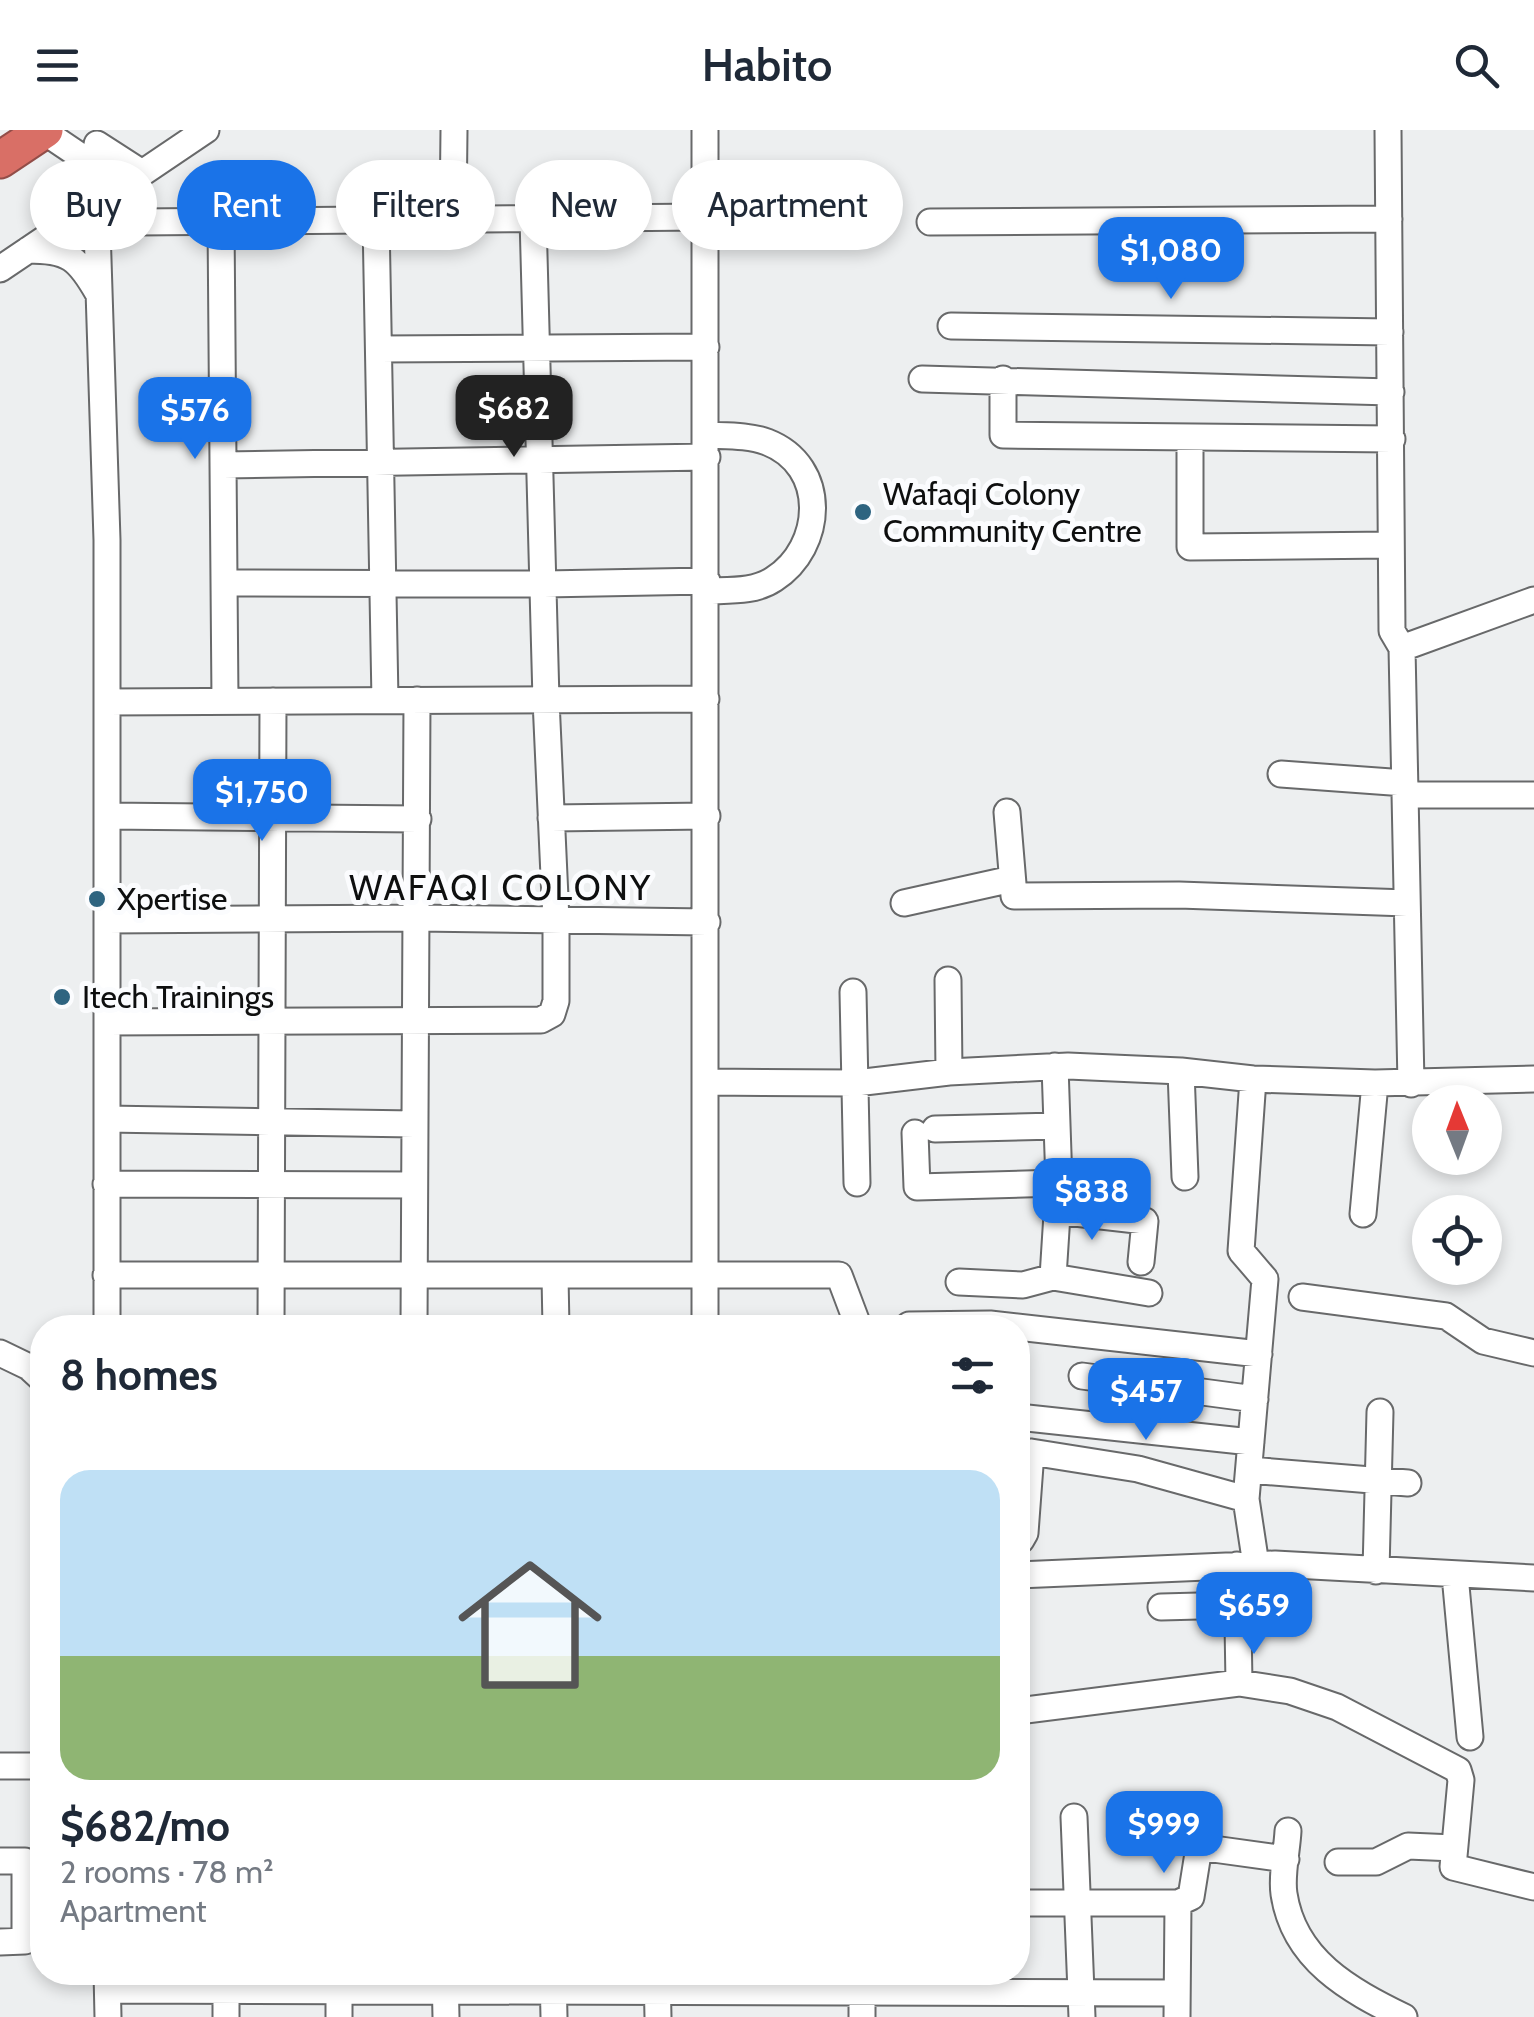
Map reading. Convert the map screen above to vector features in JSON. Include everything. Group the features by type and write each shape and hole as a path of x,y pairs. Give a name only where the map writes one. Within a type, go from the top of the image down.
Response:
{"highway":[{"path":"0,160 44,130"}],"street":[{"path":"44,130 97,147 120,160"},
{"path":"157,163 206,130"},
{"path":"453,160 454,130"},
{"path":"705,130 705,160"},
{"path":"1388,130 1392,631 1402,648 1411,1084"},
{"path":"930,222 1389,219"},
{"path":"0,269 28,250 57,250 78,262 100,296"},
{"path":"98,250 107,540 107,1315"},
{"path":"221,250 225,701"},
{"path":"376,250 386,700"},
{"path":"107,1022 541,1020 552,1014 556,1001 556,920 534,250"},
{"path":"705,250 706,1315"},
{"path":"951,326 1390,332"},
{"path":"378,349 706,347"},
{"path":"922,379 1391,392"},
{"path":"1003,379 1002,435 1392,439"},
{"path":"223,466 541,457 706,446 740,436 768,442 788,454 805,476 815,504 811,532 795,562 772,581 745,590 544,584 224,584"},
{"path":"1190,437 1190,547 1391,544"},
{"path":"1402,648 1534,600"},
{"path":"107,702 706,698"},
{"path":"414,1315 417,700"},
{"path":"270,1315 273,701"},
{"path":"1281,774 1405,789 1534,794"},
{"path":"1007,812 1014,896 1180,895 1407,903"},
{"path":"107,816 418,819"},
{"path":"551,818 707,816"},
{"path":"904,903 1012,880"},
{"path":"108,920 417,918 707,922"},
{"path":"948,980 949,1072"},
{"path":"853,992 857,1183"},
{"path":"705,1082 856,1083 949,1072 1055,1066 1411,1084 1534,1079"},
{"path":"1054,1278 1059,1182 1055,1066"},
{"path":"1181,1071 1185,1177"},
{"path":"1239,1683 1238,1604 1247,1565 1246,1498 1265,1279 1241,1252 1253,1079"},
{"path":"1363,1214 1375,1083"},
{"path":"107,1120 414,1124"},
{"path":"1057,1126 925,1131 916,1188 1059,1182"},
{"path":"106,1184 414,1185"},
{"path":"1057,1211 1144,1220 1142,1262"},
{"path":"106,1275 839,1275 854,1315"},
{"path":"555,1276 556,1315"},
{"path":"959,1282 1023,1285 1054,1278 1149,1294"},
{"path":"1016,1315 1023,1285"},
{"path":"1302,1297 1446,1316 1482,1340 1534,1353"},
{"path":"1030,1329 1259,1354"},
{"path":"0,1353 30,1368"},
{"path":"1082,1376 1255,1398"},
{"path":"1376,1571 1380,1412"},
{"path":"1030,1418 1251,1442"},
{"path":"1030,1466 1031,1452 1138,1470 1246,1498"},
{"path":"1249,1470 1408,1483"},
{"path":"1030,1574 1247,1565 1534,1578"},
{"path":"1456,1575 1470,1738"},
{"path":"1161,1607 1238,1604"},
{"path":"1030,1709 1239,1683 1290,1691 1337,1707 1458,1770 1452,1863 1458,1870 1534,1887"},
{"path":"0,1766 30,1766"},
{"path":"1074,1817 1082,2005"},
{"path":"1288,1832 1284,1894 1299,1940 1324,1969 1404,2017"},
{"path":"1338,1862 1376,1862 1408,1846 1454,1848"},
{"path":"1030,1903 1178,1903 1191,1898 1199,1847 1286,1859"},
{"path":"0,1861 25,1861 30,1885"},
{"path":"783,1985 970,2005 1176,2005 1178,1903"},
{"path":"0,1942 24,1941 30,1919"},
{"path":"108,1985 108,2017"},
{"path":"129,1985 226,2004 339,2004 445,1994 658,1994 732,1985"}],"place":[{"name":"Wafaqi Colony Community Centre","path":"863,512"},
{"name":"Xpertise","path":"97,899"},
{"name":"Itech Trainings","path":"62,997"}],"district":[{"name":"WAFAQI COLONY","path":"501,888"}]}
